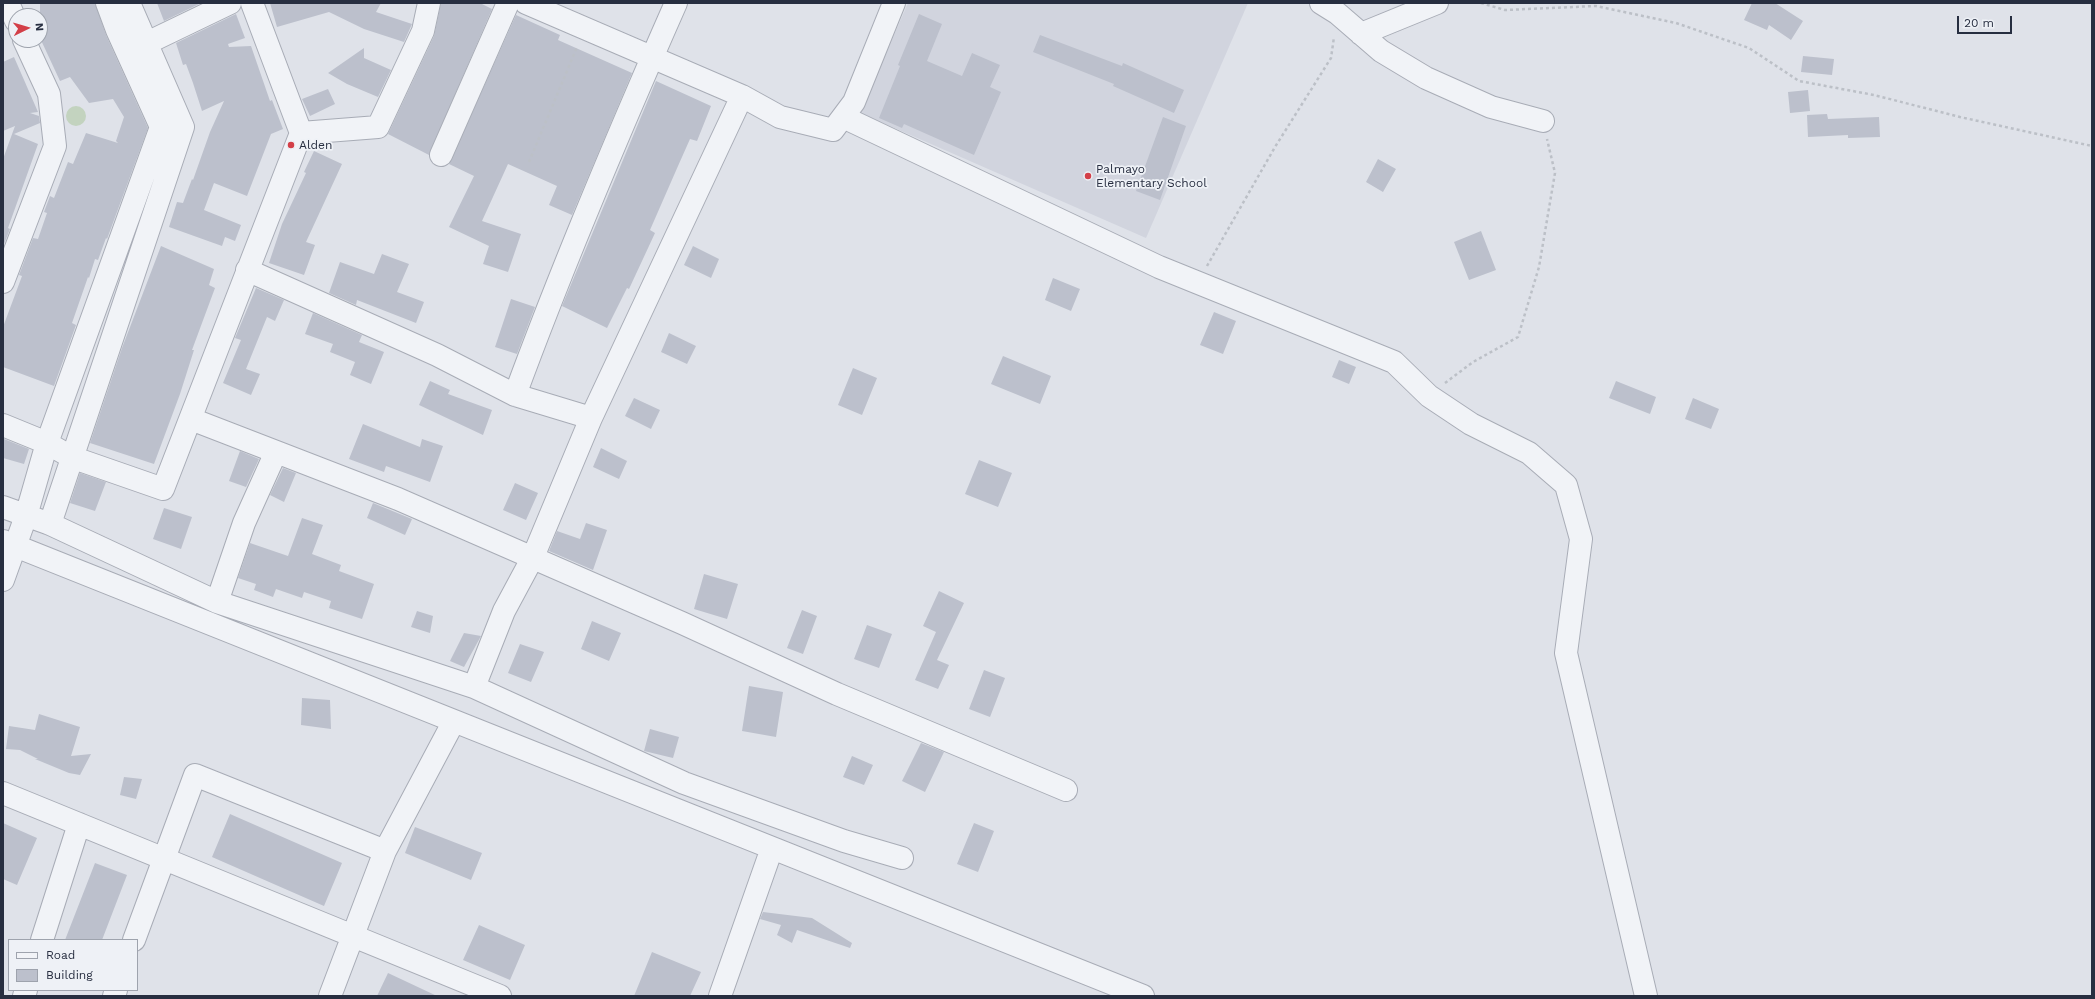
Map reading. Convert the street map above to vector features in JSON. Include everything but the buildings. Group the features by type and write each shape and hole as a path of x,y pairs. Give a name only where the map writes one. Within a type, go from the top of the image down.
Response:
{"street":[{"path":"50,524 71,457 183,127 147,43 126,14 107,3"},
{"path":"147,43 230,3"},
{"path":"3,425 47,444 71,457 163,489 301,132 252,3"},
{"path":"301,132 378,127 424,31 429,3"},
{"path":"441,156 508,3"},
{"path":"526,3 742,96 780,117 833,130 854,102 894,3"},
{"path":"515,395 549,303 676,3"},
{"path":"1361,34 1437,3"},
{"path":"1329,8 1381,52 1426,78 1491,107 1543,121"},
{"path":"3,580 9,544 26,516 47,444 161,127 126,14"},
{"path":"3,282 55,146 49,94 28,48"},
{"path":"474,687 504,611 533,557 591,418 742,96"},
{"path":"843,117 1160,267 1394,362 1429,396 1471,424 1529,453 1566,485 1581,539 1566,652 1646,996"},
{"path":"247,270 437,355 515,395 591,418"},
{"path":"191,419 398,499 533,557 901,722 1066,790"},
{"path":"216,602 244,523 276,452"},
{"path":"3,507 50,524 216,602 474,687 684,783 844,841 902,858"},
{"path":"9,544 1143,996"},
{"path":"330,996 385,851 454,722"},
{"path":"134,939 195,774 385,851"},
{"path":"3,793 500,996"},
{"path":"42,939 79,824"},
{"path":"720,996 772,848"}],"path":[{"path":"1480,3 1505,10 1596,6 1676,23 1749,48 1799,81 1874,96 1960,117 2092,146"},
{"path":"1198,282 1276,148 1331,58 1329,8"},
{"path":"529,162 584,28"},
{"path":"1429,396 1473,362 1518,337 1539,267 1555,173 1543,121"}],"shaded area":[{"name":"Palmayo Elementary School","path":"908,3 1248,3 1146,238 860,113"}],"green space":[{"path":"76,106 83,109 86,116 83,123 76,126 69,123 66,116 69,109"}],"place":[{"name":"Alden","path":"291,145"},
{"name":"Palmayo Elementary School","path":"1088,176"}]}
